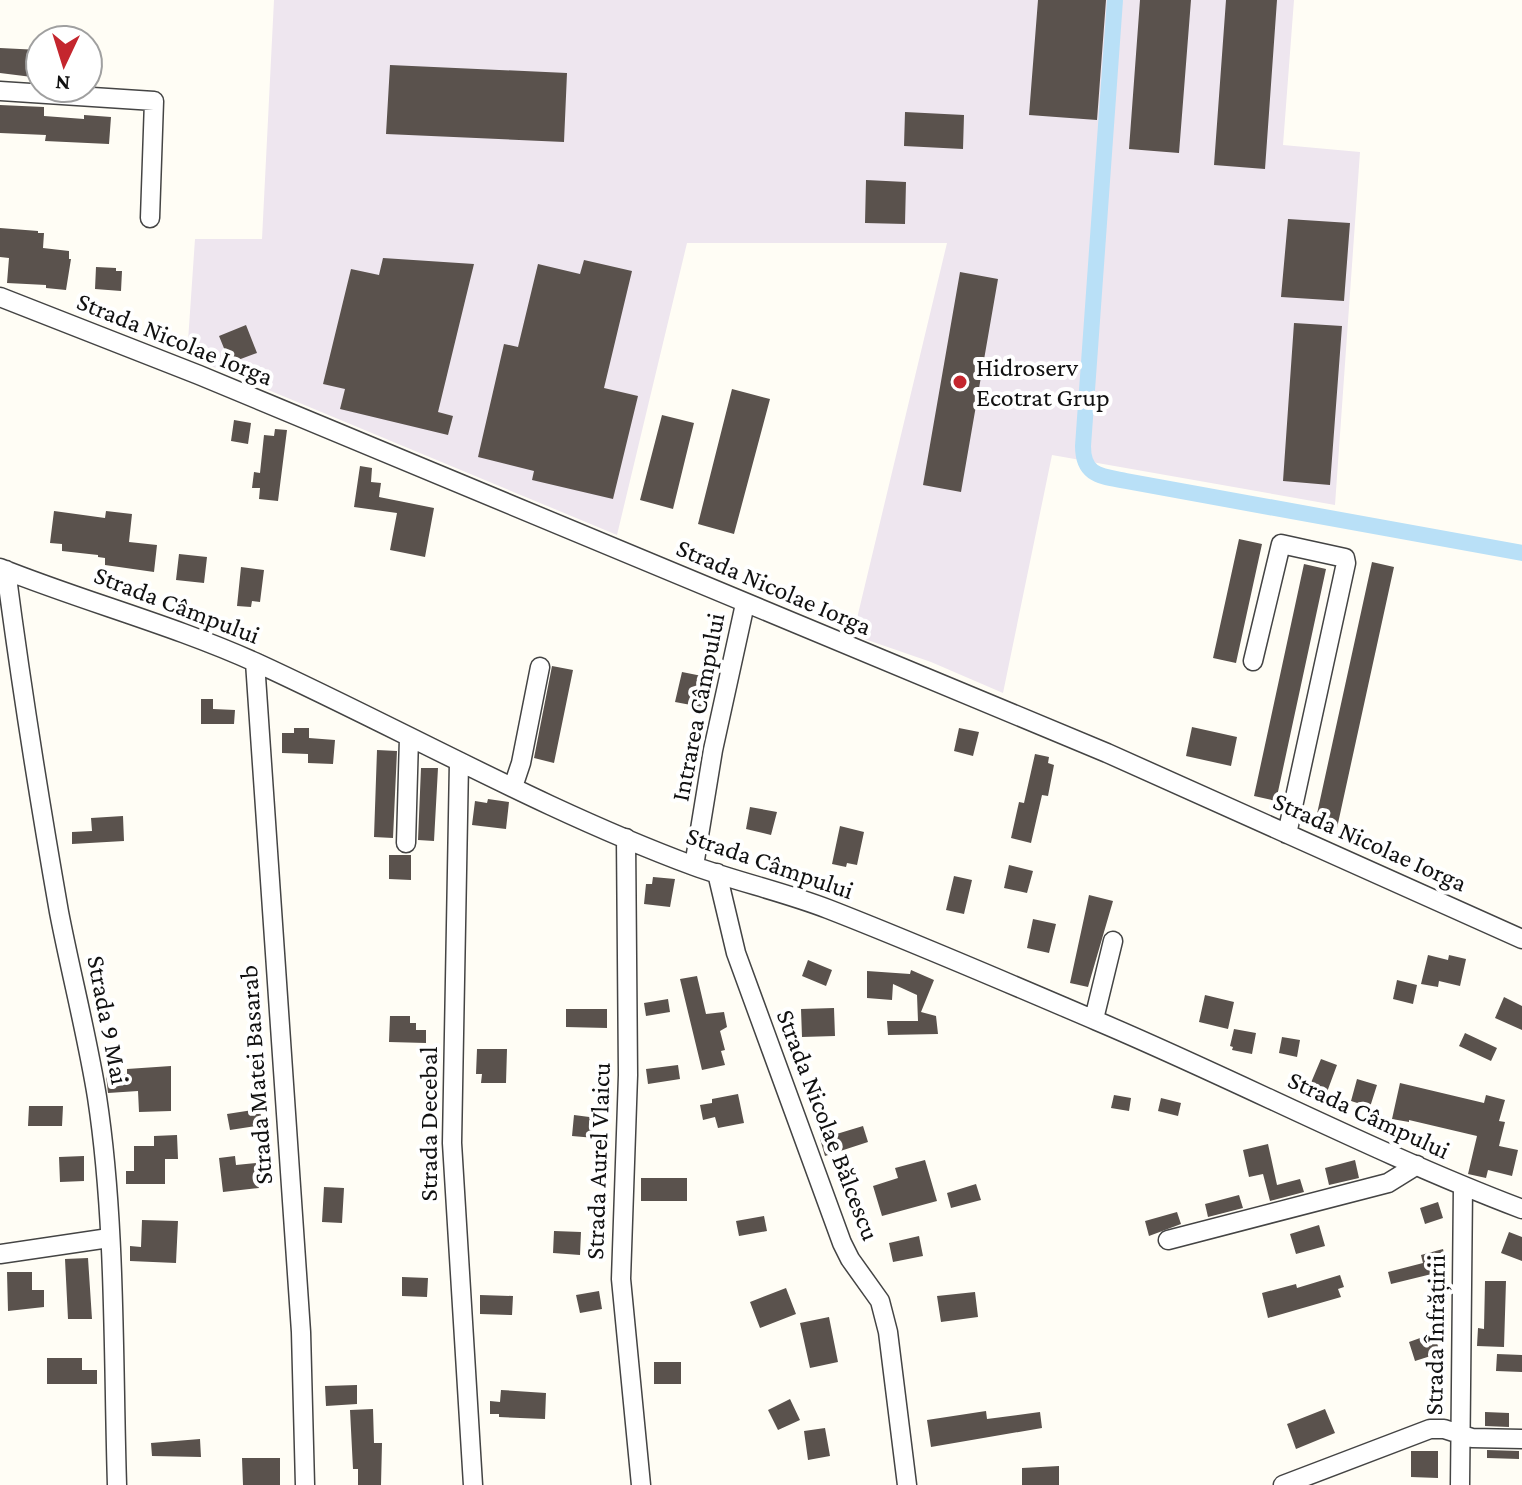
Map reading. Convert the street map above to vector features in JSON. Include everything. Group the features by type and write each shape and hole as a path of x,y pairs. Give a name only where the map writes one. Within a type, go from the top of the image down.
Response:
{"street":[{"path":"0,91 154,101 150,218"},
{"name":"Strada Nicolae Iorga","path":"0,297 224,385 1093,748 1522,939"},
{"path":"1253,661 1281,544 1345,558 1287,834"},
{"name":"Strada Câmpului","path":"3,569 129,612 255,662 459,762 626,838 694,866 830,910 1094,1019 1463,1186 1522,1209"},
{"name":"Strada 9 Mai","path":"3,569 60,916 97,1097 109,1238 117,1485"},
{"name":"Intrarea Câmpului","path":"694,866 713,750 745,604"},
{"name":"Strada Matei Basarab","path":"255,662 301,1332 305,1485"},
{"path":"513,787 521,763 540,667"},
{"path":"406,843 409,738"},
{"name":"Strada Decebal","path":"459,762 452,1143 473,1485"},
{"name":"Strada Aurel Vlaicu","path":"626,838 628,1075 621,1279 641,1485"},
{"name":"Strada Nicolae Bălcescu","path":"717,873 736,953 842,1243 880,1301 888,1332 907,1485"},
{"path":"1094,1019 1113,941"},
{"path":"1168,1240 1388,1183 1417,1165"},
{"name":"Strada Înfrățirii","path":"1460,1485 1463,1186"},
{"path":"0,1254 109,1238"},
{"path":"1283,1485 1430,1429 1444,1429 1472,1438 1522,1439"}],"shaded area":[{"path":"274,0 1294,0 1283,145 1360,152 1335,505 1052,455 1003,693 931,662 853,635 947,243 687,243 617,535 187,356 195,239 262,239"}],"building":[{"path":"1038,0 1106,0 1097,120 1029,115"},
{"path":"1140,0 1191,0 1179,153 1129,149"},
{"path":"1226,0 1277,0 1265,169 1214,165"},
{"path":"0,48 24,49 24,76 0,73"},
{"path":"390,65 567,73 564,142 386,134"},
{"path":"0,105 44,107 44,116 84,119 84,115 111,117 109,144 45,141 46,135 0,133"},
{"path":"905,112 964,115 963,149 904,146"},
{"path":"866,180 906,182 905,224 865,223"},
{"path":"1288,219 1350,223 1344,301 1281,297"},
{"path":"0,228 44,233 43,248 69,251 71,259 66,290 46,288 46,285 7,283 9,258 0,257"},
{"path":"383,258 474,264 438,412 453,416 448,435 340,409 345,389 323,384 351,269 379,275"},
{"path":"584,260 632,271 604,388 638,396 613,499 532,480 534,471 478,457 504,344 518,347 538,264 580,274"},
{"path":"96,267 122,271 121,291 95,289"},
{"name":"Hidroserv Ecotrat Grup","path":"960,272 998,279 961,492 923,485"},
{"path":"1294,323 1342,326 1330,485 1283,481"},
{"path":"246,325 257,353 230,363 219,336"},
{"path":"732,389 770,399 734,534 698,524"},
{"path":"662,415 694,423 673,509 640,500"},
{"path":"234,420 251,423 248,444 231,441"},
{"path":"275,429 287,430 278,501 259,499 260,488 252,488 254,472 260,473 264,435 274,436"},
{"path":"360,466 372,468 371,482 381,483 379,497 434,508 425,557 390,550 397,513 354,507"},
{"path":"54,511 105,518 106,511 132,514 129,542 157,545 154,572 105,565 105,558 98,555 62,551 62,544 50,543"},
{"path":"1239,539 1262,544 1236,663 1213,658"},
{"path":"179,554 207,557 204,583 176,580"},
{"path":"1372,562 1394,567 1337,828 1315,823"},
{"path":"1304,564 1326,569 1276,801 1254,796"},
{"path":"241,567 264,570 260,602 252,601 251,607 237,606"},
{"path":"552,666 573,670 554,763 534,758"},
{"path":"682,672 702,676 701,682 712,685 707,708 675,702"},
{"path":"201,699 213,699 213,709 235,710 234,724 201,724"},
{"path":"1192,727 1237,737 1231,766 1186,756"},
{"path":"294,728 309,728 309,738 335,740 333,764 308,763 308,754 282,753 282,733 294,733"},
{"path":"959,728 979,732 973,756 954,751"},
{"path":"377,750 397,751 393,838 374,837"},
{"path":"1035,754 1049,757 1048,763 1054,765 1048,796 1042,795 1031,843 1011,838 1019,802 1024,803"},
{"path":"421,768 438,768 434,841 418,840"},
{"path":"488,799 509,802 506,829 472,825 475,801 487,803"},
{"path":"750,807 777,812 771,835 746,829"},
{"path":"123,816 124,841 72,844 72,832 92,831 91,818"},
{"path":"840,826 864,832 857,865 847,863 846,867 832,864"},
{"path":"389,855 411,855 411,880 389,879"},
{"path":"1009,865 1033,871 1027,893 1004,888"},
{"path":"954,876 972,880 964,914 946,910"},
{"path":"653,877 675,879 670,907 644,904 646,884 652,884"},
{"path":"1089,895 1113,901 1088,987 1070,983"},
{"path":"1033,919 1056,924 1049,953 1027,948"},
{"path":"1428,955 1448,960 1449,955 1466,959 1460,986 1439,981 1438,987 1421,984"},
{"path":"808,960 832,970 826,986 802,976"},
{"path":"911,970 934,980 921,1012 936,1016 938,1034 888,1035 887,1021 918,1021 917,995 893,984 892,1000 867,998 867,971 910,974"},
{"path":"697,976 706,1014 724,1012 727,1027 720,1031 725,1065 702,1070 680,979"},
{"path":"1397,980 1417,985 1413,1004 1393,999"},
{"path":"1205,995 1234,1002 1228,1029 1199,1022"},
{"path":"1504,997 1522,1006 1522,1030 1495,1018"},
{"path":"668,999 670,1012 646,1016 644,1003"},
{"path":"834,1008 835,1036 802,1037 801,1009"},
{"path":"566,1009 607,1009 607,1028 566,1027"},
{"path":"390,1016 410,1016 410,1023 416,1023 416,1030 426,1030 426,1043 389,1042"},
{"path":"1234,1029 1256,1033 1252,1054 1232,1050"},
{"path":"1465,1033 1497,1048 1491,1061 1459,1046"},
{"path":"1282,1037 1300,1040 1297,1057 1279,1053"},
{"path":"477,1049 507,1049 506,1083 481,1083 482,1074 476,1074"},
{"path":"1321,1059 1337,1065 1327,1092 1310,1085"},
{"path":"678,1065 680,1079 648,1084 646,1069"},
{"path":"171,1066 171,1111 139,1112 138,1091 108,1093 106,1075 127,1074 127,1069"},
{"path":"1357,1079 1377,1085 1370,1107 1351,1101"},
{"path":"1400,1083 1484,1103 1486,1095 1505,1100 1499,1121 1505,1122 1499,1146 1518,1150 1512,1176 1488,1170 1486,1178 1468,1174 1477,1136 1392,1119"},
{"path":"738,1094 744,1123 718,1128 715,1117 703,1120 700,1105 712,1103 712,1099"},
{"path":"1114,1095 1131,1098 1129,1111 1111,1108"},
{"path":"1161,1098 1181,1103 1178,1116 1158,1111"},
{"path":"29,1106 63,1106 62,1126 28,1126"},
{"path":"260,1109 262,1125 230,1130 227,1114"},
{"path":"574,1115 597,1118 595,1138 572,1136"},
{"path":"863,1126 868,1142 825,1156 820,1139"},
{"path":"177,1135 178,1159 165,1159 165,1184 126,1184 126,1171 134,1171 134,1146 154,1146 154,1136"},
{"path":"1268,1144 1277,1185 1300,1179 1304,1192 1270,1201 1263,1174 1249,1177 1243,1150"},
{"path":"84,1156 84,1181 60,1182 59,1157"},
{"path":"235,1156 236,1165 256,1163 259,1188 223,1192 219,1158"},
{"path":"925,1160 937,1201 882,1216 873,1186 898,1178 895,1168"},
{"path":"1355,1160 1359,1178 1329,1185 1325,1168"},
{"path":"641,1178 687,1178 687,1201 641,1201"},
{"path":"976,1184 981,1200 951,1208 947,1193"},
{"path":"324,1187 344,1188 342,1223 322,1222"},
{"path":"1239,1195 1243,1208 1208,1217 1205,1204"},
{"path":"1438,1202 1443,1218 1425,1224 1420,1208"},
{"path":"1177,1212 1181,1224 1149,1236 1145,1221"},
{"path":"764,1216 767,1231 739,1236 736,1221"},
{"path":"142,1220 178,1221 176,1263 130,1261 130,1246 141,1247"},
{"path":"1319,1225 1325,1246 1296,1254 1290,1234"},
{"path":"554,1231 581,1232 580,1255 553,1253"},
{"path":"1509,1232 1522,1237 1522,1261 1501,1253"},
{"path":"919,1236 923,1256 893,1262 889,1243"},
{"path":"1443,1249 1448,1270 1391,1284 1388,1272 1423,1263 1421,1255"},
{"path":"88,1258 92,1319 68,1319 65,1259"},
{"path":"7,1272 32,1272 32,1290 44,1290 44,1307 8,1311"},
{"path":"1340,1275 1344,1287 1338,1289 1341,1297 1268,1318 1262,1293 1296,1284 1297,1288"},
{"path":"402,1277 428,1278 427,1297 402,1296"},
{"path":"1485,1281 1506,1281 1504,1347 1477,1346 1478,1328 1484,1329"},
{"path":"786,1288 796,1314 760,1328 750,1302"},
{"path":"599,1291 602,1309 580,1313 576,1295"},
{"path":"975,1292 978,1317 941,1322 937,1296"},
{"path":"480,1295 513,1296 512,1315 480,1314"},
{"path":"829,1317 838,1362 810,1368 800,1323"},
{"path":"1434,1333 1440,1353 1415,1361 1409,1342"},
{"path":"1497,1354 1522,1355 1522,1372 1496,1371"},
{"path":"47,1358 82,1358 82,1370 97,1370 97,1384 47,1384"},
{"path":"654,1362 681,1362 681,1384 654,1384"},
{"path":"357,1385 357,1404 326,1406 325,1386"},
{"path":"501,1390 546,1393 545,1419 490,1414 490,1401 500,1402"},
{"path":"790,1399 800,1420 778,1430 768,1410"},
{"path":"373,1409 374,1443 382,1443 381,1485 358,1485 358,1469 353,1469 350,1410"},
{"path":"1325,1409 1335,1433 1296,1449 1287,1424"},
{"path":"986,1411 987,1419 1040,1412 1042,1428 931,1447 927,1420"},
{"path":"1485,1412 1509,1413 1509,1427 1485,1426"},
{"path":"825,1428 830,1456 808,1460 804,1431"},
{"path":"200,1439 201,1457 152,1456 151,1443"},
{"path":"1487,1450 1519,1451 1519,1459 1487,1458"},
{"path":"1411,1451 1438,1451 1438,1478 1411,1477"},
{"path":"242,1458 280,1458 280,1485 243,1485"},
{"path":"1059,1466 1059,1485 1022,1485 1022,1468"}],"waterway":[{"path":"1115,0 1083,446 1090,469 1101,476 1522,553"}],"place":[{"name":"Hidroserv Ecotrat Grup","path":"960,382"}]}
